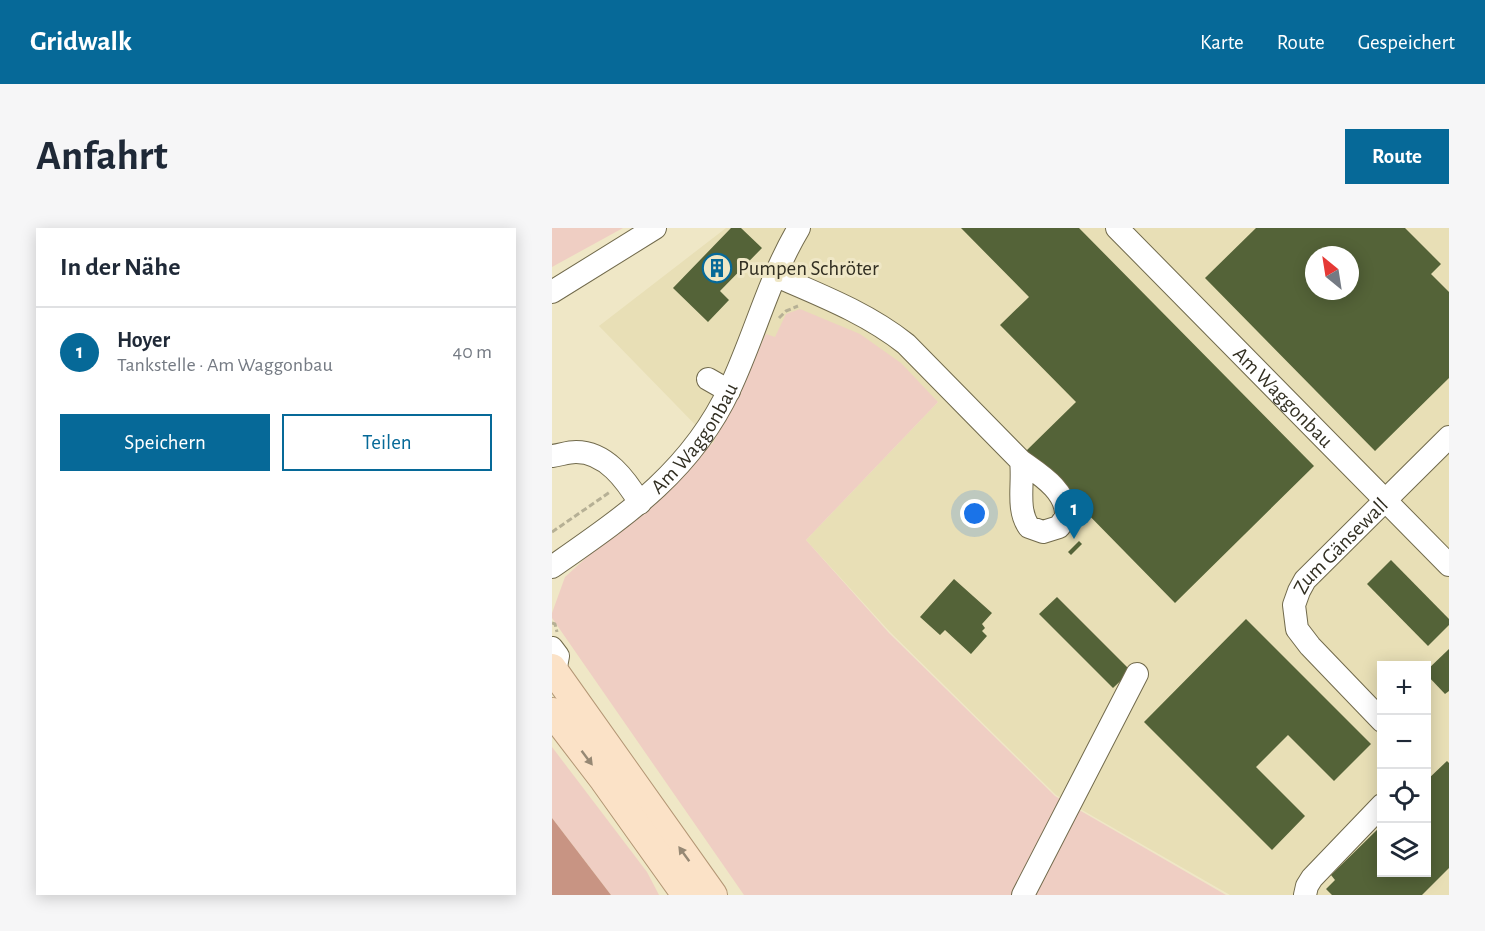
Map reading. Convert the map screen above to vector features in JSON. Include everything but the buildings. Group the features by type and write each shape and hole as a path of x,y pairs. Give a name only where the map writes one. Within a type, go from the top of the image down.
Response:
{"main road":[{"path":"553,662 713,895"},
{"path":"552,712 687,895"}],"street":[{"path":"552,292 655,228"},
{"name":"Am Waggonbau","path":"552,582 557,564 640,503 682,462 729,391 774,275 799,228"},
{"name":"Am Waggonbau","path":"1117,228 1449,565"},
{"path":"774,275 844,306 887,329 923,360 946,396 1021,461"},
{"path":"708,379 729,391"},
{"name":"Zum Gänsewall","path":"1377,716 1310,646 1297,629 1294,605 1305,580 1449,437"},
{"path":"552,456 575,452 600,457 626,481 640,503"},
{"path":"1023,895 1137,674"},
{"path":"1305,895 1312,878 1377,810"}],"path":[{"path":"756,321 773,330 779,318 786,311 805,305"},
{"path":"552,532 626,481"}],"shaded area":[{"path":"552,228 623,228 552,267"},
{"path":"726,228 1449,228 1449,895 1230,895 1056,795 890,632 806,540 938,402 766,335 713,443 599,326"},
{"path":"800,309 860,334 901,363 938,402 806,540 889,633 1055,796 1226,895 744,895 552,618 552,613 565,577 713,443 766,334 775,337 786,314"},
{"path":"552,747 647,872 659,895 611,895 552,818"},
{"path":"552,818 611,895 552,895"}],"place":[{"name":"Pumpen Schröter","path":"717,268"},
{"name":"Hoyer","path":"1074,539"}]}
